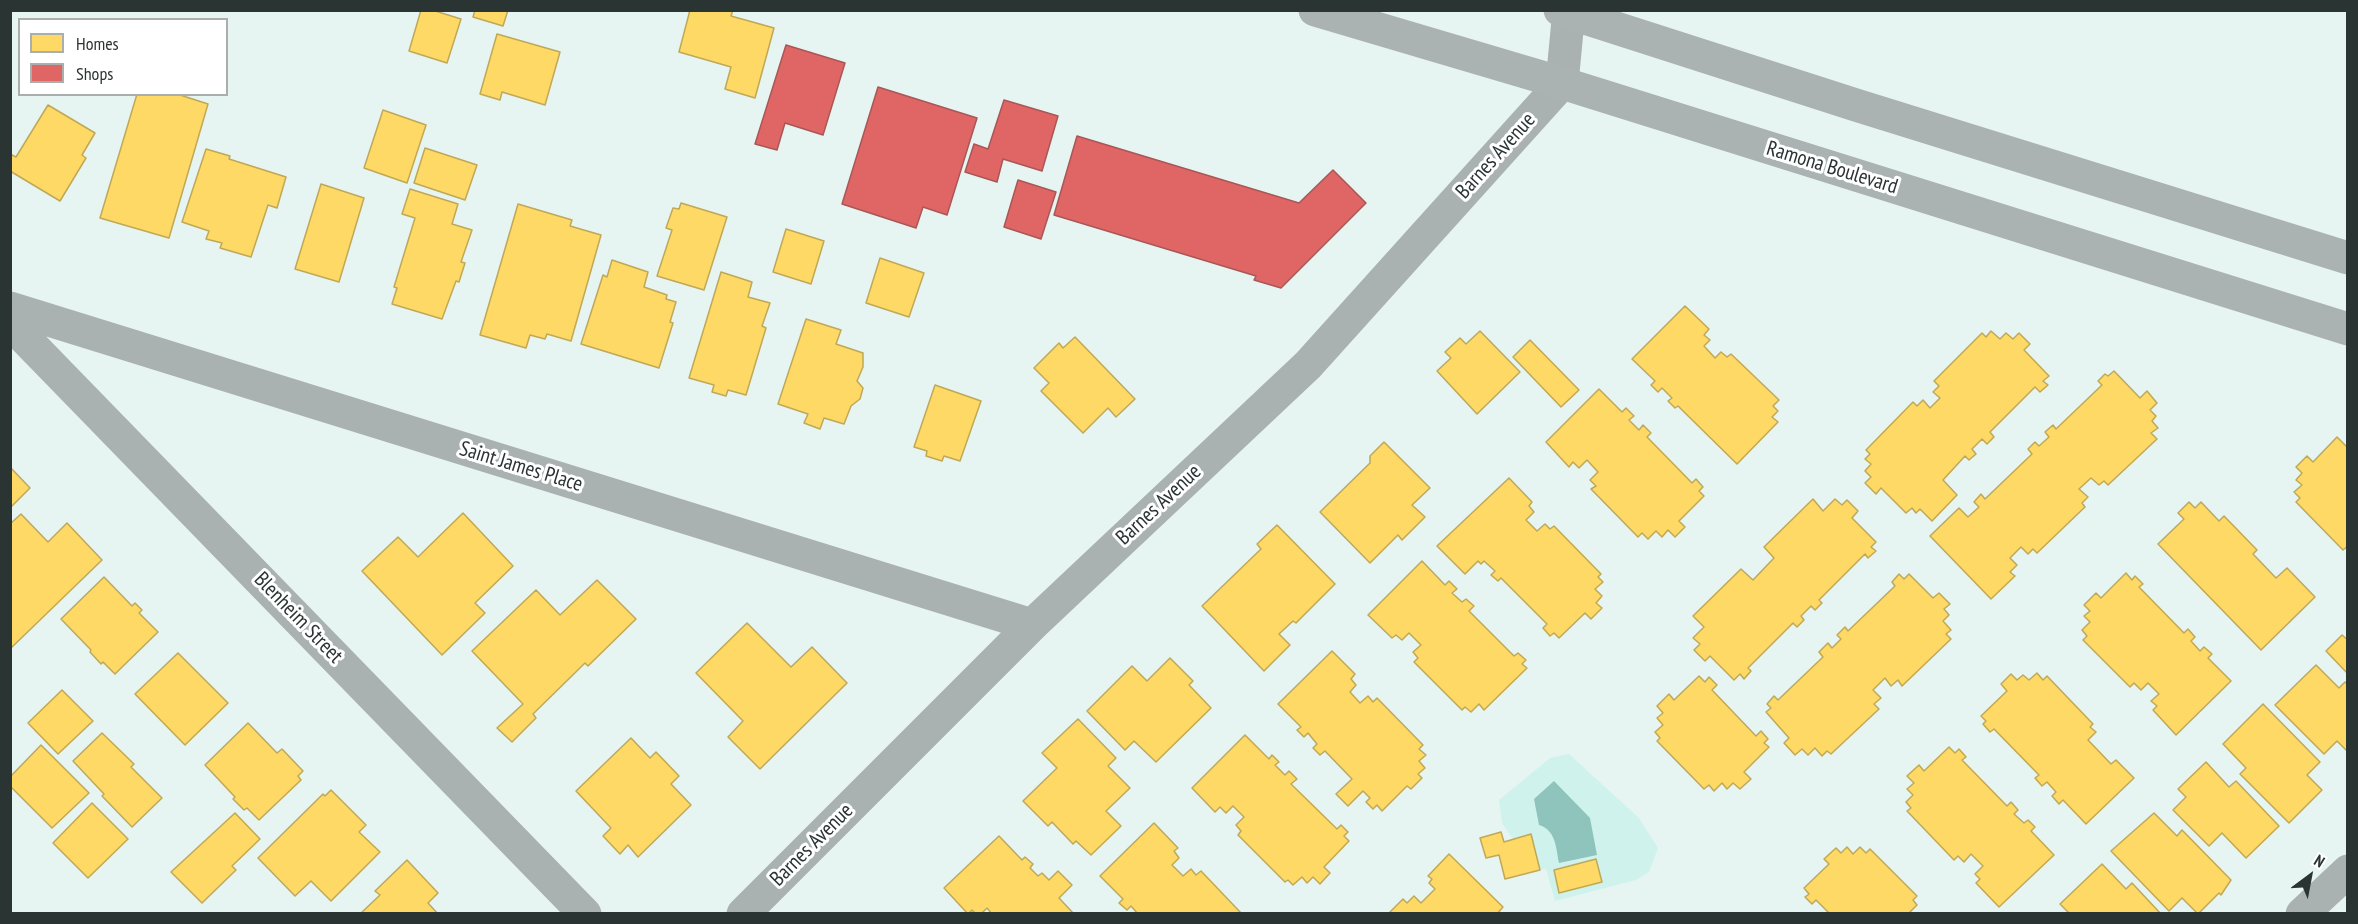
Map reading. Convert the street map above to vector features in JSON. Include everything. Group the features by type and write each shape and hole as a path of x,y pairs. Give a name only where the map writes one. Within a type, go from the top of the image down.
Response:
{"main road":[{"name":"Ramona Boulevard","path":"1316,10 1562,83 2348,329"},
{"path":"1568,11 1859,106 2348,258"}],"street":[{"path":"1562,83 1568,11"},
{"name":"Barnes Avenue","path":"743,914 1032,625 1308,365 1562,83"},
{"name":"Saint James Place","path":"10,308 1032,625"},
{"name":"Blenheim Street","path":"10,323 585,914"},
{"path":"2302,914 2348,871"}],"shaded area":[{"path":"1569,754 1639,818 1658,848 1649,872 1636,880 1555,901 1546,869 1540,870 1531,834 1513,839 1502,823 1499,800 1550,758"},
{"path":"1554,781 1590,818 1597,855 1559,863 1552,835 1545,827 1539,825 1534,799"}],"building: Homes":[{"path":"421,10 432,10 461,19 447,63 409,51"},
{"path":"475,10 508,10 503,26 473,17"},
{"path":"690,10 733,10 731,16 774,28 755,98 725,89 731,67 679,52"},
{"path":"497,34 560,52 545,105 502,92 500,100 480,94"},
{"path":"136,96 183,96 208,104 169,238 100,218"},
{"path":"48,105 95,133 82,155 86,158 60,201 10,171 10,157 12,155 16,157"},
{"path":"383,110 426,125 407,183 364,168"},
{"path":"425,148 477,165 465,200 414,183"},
{"path":"206,149 230,156 229,159 286,177 277,208 268,205 251,257 220,248 222,243 206,239 209,231 182,222"},
{"path":"321,184 364,198 339,282 295,269"},
{"path":"410,189 458,204 452,224 472,230 461,262 465,263 459,282 456,281 442,319 392,304 397,288 394,287 415,218 402,214"},
{"path":"681,203 727,217 704,290 657,276 672,230 666,228 673,208 679,209"},
{"path":"518,204 572,220 570,226 601,235 571,341 547,334 545,339 530,335 526,348 480,335"},
{"path":"786,229 824,241 811,284 773,272"},
{"path":"880,258 924,273 909,317 866,303"},
{"path":"612,260 648,272 644,287 667,295 666,299 676,302 670,322 673,323 659,368 581,344 603,275 607,277"},
{"path":"721,272 752,282 748,297 770,303 762,326 766,328 746,395 728,390 726,396 712,392 714,385 689,378"},
{"path":"1685,306 1709,329 1704,335 1710,340 1704,346 1715,358 1721,352 1727,357 1731,354 1779,400 1773,406 1778,411 1772,417 1778,422 1737,464 1678,406 1675,408 1668,401 1672,398 1662,388 1658,392 1651,385 1655,381 1632,359"},
{"path":"806,319 841,330 836,344 863,353 863,367 857,381 863,388 860,399 851,406 844,424 824,418 820,429 804,423 808,414 778,404"},
{"path":"1480,331 1520,372 1477,414 1437,371 1451,358 1445,352 1460,338 1466,344"},
{"path":"1991,331 2000,339 2006,333 2013,339 2019,333 2030,344 2024,350 2049,376 2043,381 2048,385 2040,392 2035,387 1990,432 1994,437 1987,444 1982,439 1972,449 1976,454 1969,460 1965,456 1943,480 1957,495 1932,521 1920,509 1916,513 1912,508 1906,513 1881,488 1876,494 1865,483 1871,477 1865,471 1871,464 1865,459 1870,454 1866,450 1913,402 1917,406 1923,400 1930,408 1940,398 1933,392 1939,386 1934,381 1982,333 1986,337"},
{"path":"1075,337 1135,399 1116,417 1108,408 1083,433 1041,391 1049,383 1034,368 1059,343 1063,348"},
{"path":"1530,340 1579,390 1561,407 1513,357"},
{"path":"2114,371 2140,398 2147,391 2157,403 2150,410 2156,416 2152,421 2158,428 2151,433 2157,439 2108,485 2104,481 2099,485 2091,478 2079,489 2088,497 2082,503 2085,507 2037,553 2033,549 2028,554 2021,547 2010,558 2017,565 2010,572 2015,576 1991,599 1930,536 1959,508 1968,517 1979,507 1974,502 1981,494 1985,499 2032,454 2028,449 2035,442 2039,446 2049,437 2045,432 2053,425 2056,429 2102,385 2098,381 2105,374 2108,376"},
{"path":"935,385 981,401 960,461 944,456 942,461 926,456 927,451 914,447"},
{"path":"1599,389 1622,412 1626,408 1634,416 1629,420 1639,430 1643,425 1651,433 1647,437 1692,483 1696,479 1703,487 1699,491 1704,496 1679,521 1685,527 1675,537 1668,530 1662,537 1656,531 1648,539 1642,533 1638,537 1591,489 1596,486 1590,480 1598,472 1587,460 1579,468 1573,462 1569,467 1546,442"},
{"path":"2337,437 2348,448 2348,546 2343,550 2296,502 2300,498 2294,492 2302,485 2296,480 2302,473 2296,467 2307,456 2313,462"},
{"path":"1384,442 1430,488 1412,505 1425,517 1402,540 1398,535 1370,563 1320,512 1370,463 1370,456"},
{"path":"10,467 30,488 10,508"},
{"path":"1509,478 1532,502 1529,506 1534,512 1526,520 1537,531 1545,524 1550,529 1554,526 1601,574 1598,577 1603,582 1595,589 1602,596 1596,603 1602,608 1591,619 1585,613 1559,638 1554,633 1550,636 1543,628 1547,624 1501,578 1498,581 1491,575 1495,571 1484,561 1481,564 1478,561 1465,574 1437,546"},
{"path":"1813,499 1823,511 1835,499 1842,505 1847,500 1858,511 1852,518 1876,542 1871,547 1876,551 1868,558 1865,554 1819,600 1822,603 1815,610 1811,606 1801,616 1804,620 1797,627 1793,623 1748,668 1751,671 1744,679 1740,674 1734,680 1710,656 1705,661 1694,650 1700,644 1693,638 1704,627 1693,616 1741,569 1753,580 1774,558 1764,547"},
{"path":"2189,502 2195,508 2201,502 2219,521 2224,516 2257,550 2253,554 2276,578 2287,568 2315,597 2261,650 2158,544 2184,519 2178,513"},
{"path":"463,513 513,566 475,603 485,613 442,655 362,571 398,537 418,557"},
{"path":"21,514 48,542 67,523 102,560 10,649 10,524"},
{"path":"1277,525 1335,584 1296,623 1293,621 1279,634 1290,645 1264,671 1202,606 1261,549 1257,544"},
{"path":"1422,561 1445,585 1449,581 1457,589 1452,593 1462,602 1466,599 1474,606 1469,611 1514,656 1518,653 1526,660 1522,664 1527,668 1484,710 1479,704 1471,712 1465,707 1462,710 1414,662 1418,658 1413,652 1421,645 1409,633 1402,640 1396,635 1392,638 1368,615"},
{"path":"2126,573 2132,580 2135,576 2143,584 2139,587 2184,633 2188,629 2195,637 2191,641 2200,651 2204,647 2212,654 2208,658 2231,681 2176,735 2153,710 2157,706 2151,701 2159,694 2148,683 2141,690 2134,683 2130,687 2083,640 2087,636 2082,630 2090,622 2084,616 2090,611 2084,605 2096,593 2101,598"},
{"path":"1899,574 1904,579 1909,574 1933,598 1939,593 1950,604 1944,609 1949,615 1943,621 1951,630 1946,634 1951,639 1902,686 1898,680 1891,686 1885,678 1873,690 1881,698 1874,704 1879,709 1831,754 1827,751 1822,756 1815,748 1808,755 1802,749 1795,755 1784,743 1789,738 1766,712 1771,708 1767,704 1774,696 1778,700 1823,657 1819,652 1828,643 1832,648 1841,639 1837,635 1845,627 1848,631 1895,586 1892,582"},
{"path":"104,577 132,606 135,603 142,610 139,613 158,632 115,674 103,662 101,664 90,652 91,650 61,619"},
{"path":"597,580 636,619 588,666 585,663 533,714 536,718 512,742 497,728 523,704 472,651 536,590 560,615"},
{"path":"747,623 791,667 812,647 847,683 760,769 728,737 743,721 696,673"},
{"path":"2342,635 2348,640 2348,674 2326,651"},
{"path":"1332,651 1355,674 1351,679 1356,685 1350,692 1360,703 1368,696 1373,702 1377,698 1423,745 1419,749 1426,755 1419,761 1425,768 1418,774 1422,778 1411,789 1407,786 1382,811 1377,805 1373,809 1366,802 1370,798 1363,791 1348,806 1336,794 1352,779 1325,751 1320,755 1313,748 1317,744 1308,733 1304,737 1297,730 1301,727 1278,704"},
{"path":"178,653 228,703 185,745 135,694"},
{"path":"1170,658 1193,681 1189,685 1211,708 1156,762 1134,741 1125,750 1087,711 1132,666 1147,681"},
{"path":"2316,665 2339,688 2345,682 2348,685 2348,752 2337,741 2324,754 2275,705"},
{"path":"2037,673 2043,680 2047,676 2093,724 2090,727 2096,732 2088,740 2111,764 2116,760 2134,778 2086,824 2063,800 2059,804 2052,796 2056,792 2047,782 2042,786 2035,778 2039,775 1994,729 1990,732 1983,724 1986,721 1981,716 2007,691 2001,684 2011,674 2017,680 2023,675 2029,680"},
{"path":"1699,676 1705,682 1709,677 1717,685 1712,690 1756,736 1761,731 1768,739 1764,743 1769,747 1744,772 1751,779 1740,789 1733,783 1727,789 1722,783 1714,791 1709,785 1704,789 1657,741 1660,738 1655,732 1663,725 1657,718 1663,713 1657,706 1669,694 1674,700"},
{"path":"62,690 93,721 58,754 28,723"},
{"path":"2263,704 2320,762 2307,775 2322,790 2289,823 2240,774 2246,768 2223,744"},
{"path":"1078,719 1116,758 1108,766 1130,788 1106,811 1121,826 1091,855 1076,841 1073,844 1052,822 1048,826 1023,801 1057,768 1042,753"},
{"path":"248,723 277,753 282,749 303,771 298,776 301,780 259,820 233,799 235,797 205,765"},
{"path":"102,733 134,764 131,767 162,798 132,827 73,761"},
{"path":"1245,735 1269,759 1272,755 1279,762 1275,765 1285,775 1289,771 1297,779 1291,784 1337,829 1341,825 1348,832 1344,836 1349,841 1324,867 1330,873 1320,884 1313,877 1307,883 1302,877 1293,885 1288,880 1285,882 1238,835 1241,831 1236,825 1244,817 1233,806 1226,813 1220,807 1215,812 1192,788"},
{"path":"631,738 650,758 656,752 679,776 671,784 691,805 638,857 628,845 620,854 603,836 611,828 576,791"},
{"path":"41,745 89,793 52,828 10,786 10,777"},
{"path":"1949,747 1955,753 1959,749 1966,757 1962,760 2007,806 2011,802 2018,810 2014,814 2024,823 2028,820 2035,827 2031,831 2054,855 1999,907 1976,883 1980,879 1975,874 1983,866 1971,854 1964,862 1958,856 1954,860 1907,811 1911,808 1906,802 1913,795 1907,789 1914,783 1907,776 1919,765 1924,771"},
{"path":"2206,762 2229,787 2236,781 2279,826 2246,858 2222,833 2209,846 2173,810 2186,797 2178,789"},
{"path":"331,790 366,825 359,832 380,852 331,901 311,881 295,896 258,858 323,794 325,796"},
{"path":"92,803 128,839 88,878 53,843"},
{"path":"235,813 260,839 232,866 236,870 202,903 171,872"},
{"path":"2154,813 2177,836 2182,830 2231,880 2221,895 2219,893 2198,914 2182,898 2169,911 2111,851"},
{"path":"1154,823 1178,848 1174,851 1179,858 1172,865 1183,876 1191,869 1196,875 1201,871 1242,914 1138,914 1131,906 1127,910 1119,903 1123,899 1100,876"},
{"path":"1501,832 1504,842 1531,834 1540,870 1505,879 1499,855 1486,858 1480,838"},
{"path":"999,836 1022,860 1025,857 1033,864 1030,868 1038,876 1042,873 1049,880 1058,871 1072,885 1059,898 1074,914 992,914 987,908 981,914 976,914 972,910 968,914 944,888"},
{"path":"1847,847 1853,854 1860,847 1866,853 1870,849 1917,896 1913,900 1917,905 1910,912 1912,914 1830,914 1816,900 1812,904 1805,897 1809,894 1804,888 1829,864 1824,859 1836,848 1841,853"},
{"path":"1449,854 1503,907 1497,914 1388,914 1403,899 1407,903 1414,896 1421,903 1435,889 1429,883 1432,879 1428,876"},
{"path":"1596,859 1602,882 1559,893 1554,870"},
{"path":"407,860 438,893 428,903 438,914 360,914 380,895 375,891"},
{"path":"2102,864 2126,889 2132,883 2161,914 2070,914 2060,904"}],"building: Shops":[{"path":"786,45 845,63 823,135 785,123 777,150 755,144"},
{"path":"878,87 977,118 947,215 923,207 916,228 842,204"},
{"path":"1004,100 1058,116 1042,171 1003,159 997,182 965,172 974,144 988,149"},
{"path":"1077,136 1299,203 1333,170 1366,203 1281,288 1254,280 1256,276 1054,215"},
{"path":"1018,180 1056,192 1041,239 1004,227"}]}
